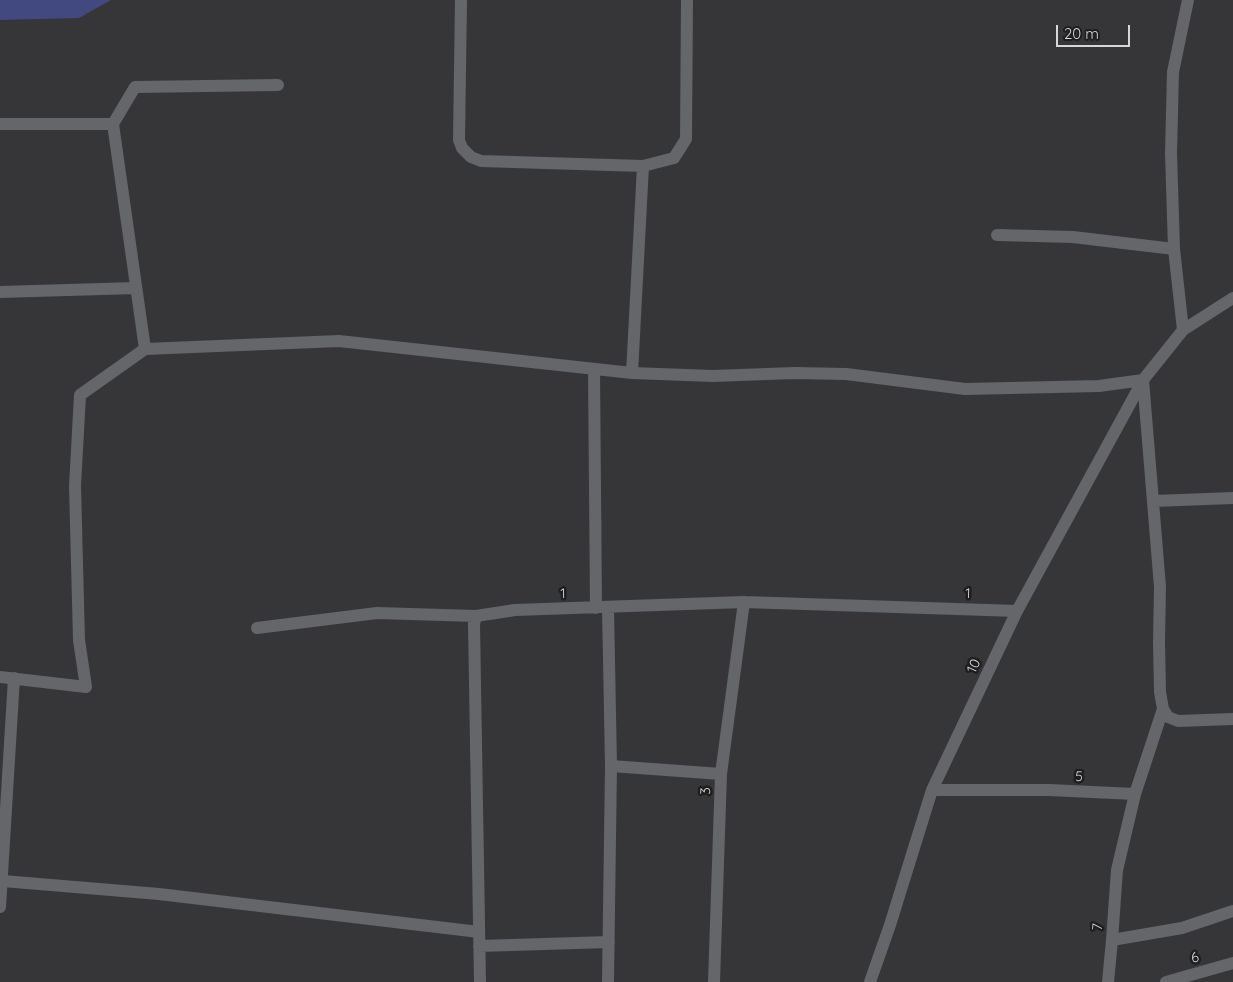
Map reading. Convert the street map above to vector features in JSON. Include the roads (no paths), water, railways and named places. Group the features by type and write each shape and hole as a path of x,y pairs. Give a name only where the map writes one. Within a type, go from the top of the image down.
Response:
{"street":[{"path":"461,0 459,140 462,148 471,157 481,162 643,166 674,158 686,139 687,0"},
{"path":"1182,330 1174,249 1170,153 1173,72 1188,0"},
{"path":"145,348 113,124 135,87 278,86"},
{"path":"0,124 113,124"},
{"path":"632,373 643,166"},
{"path":"997,235 1074,237 1174,249"},
{"path":"0,292 136,288"},
{"name":"10","path":"870,982 890,926 932,790 1017,611 1143,380 1182,330 1233,298"},
{"path":"0,677 86,686 78,640 75,486 80,395 145,348 339,341 632,373 713,376 794,373 846,374 974,389 1099,386 1143,380 1160,587 1159,659 1163,709 1135,794"},
{"path":"594,369 602,608 611,766 608,982"},
{"path":"1154,500 1233,498"},
{"name":"1","path":"257,628 378,613 476,616 515,610 744,602 1017,611"},
{"name":"3","path":"714,982 722,774 744,602"},
{"path":"476,616 474,624 480,982"},
{"path":"0,907 14,678"},
{"path":"1163,709 1168,717 1178,721 1233,719"},
{"path":"611,766 722,774"},
{"name":"5","path":"932,790 1049,790 1135,794"},
{"name":"7","path":"1135,794 1117,870 1112,940 1182,928 1233,911"},
{"path":"3,881 160,894 479,932"},
{"path":"1108,982 1112,940"},
{"path":"479,946 608,942"},
{"name":"6","path":"1166,982 1233,963"}]}
